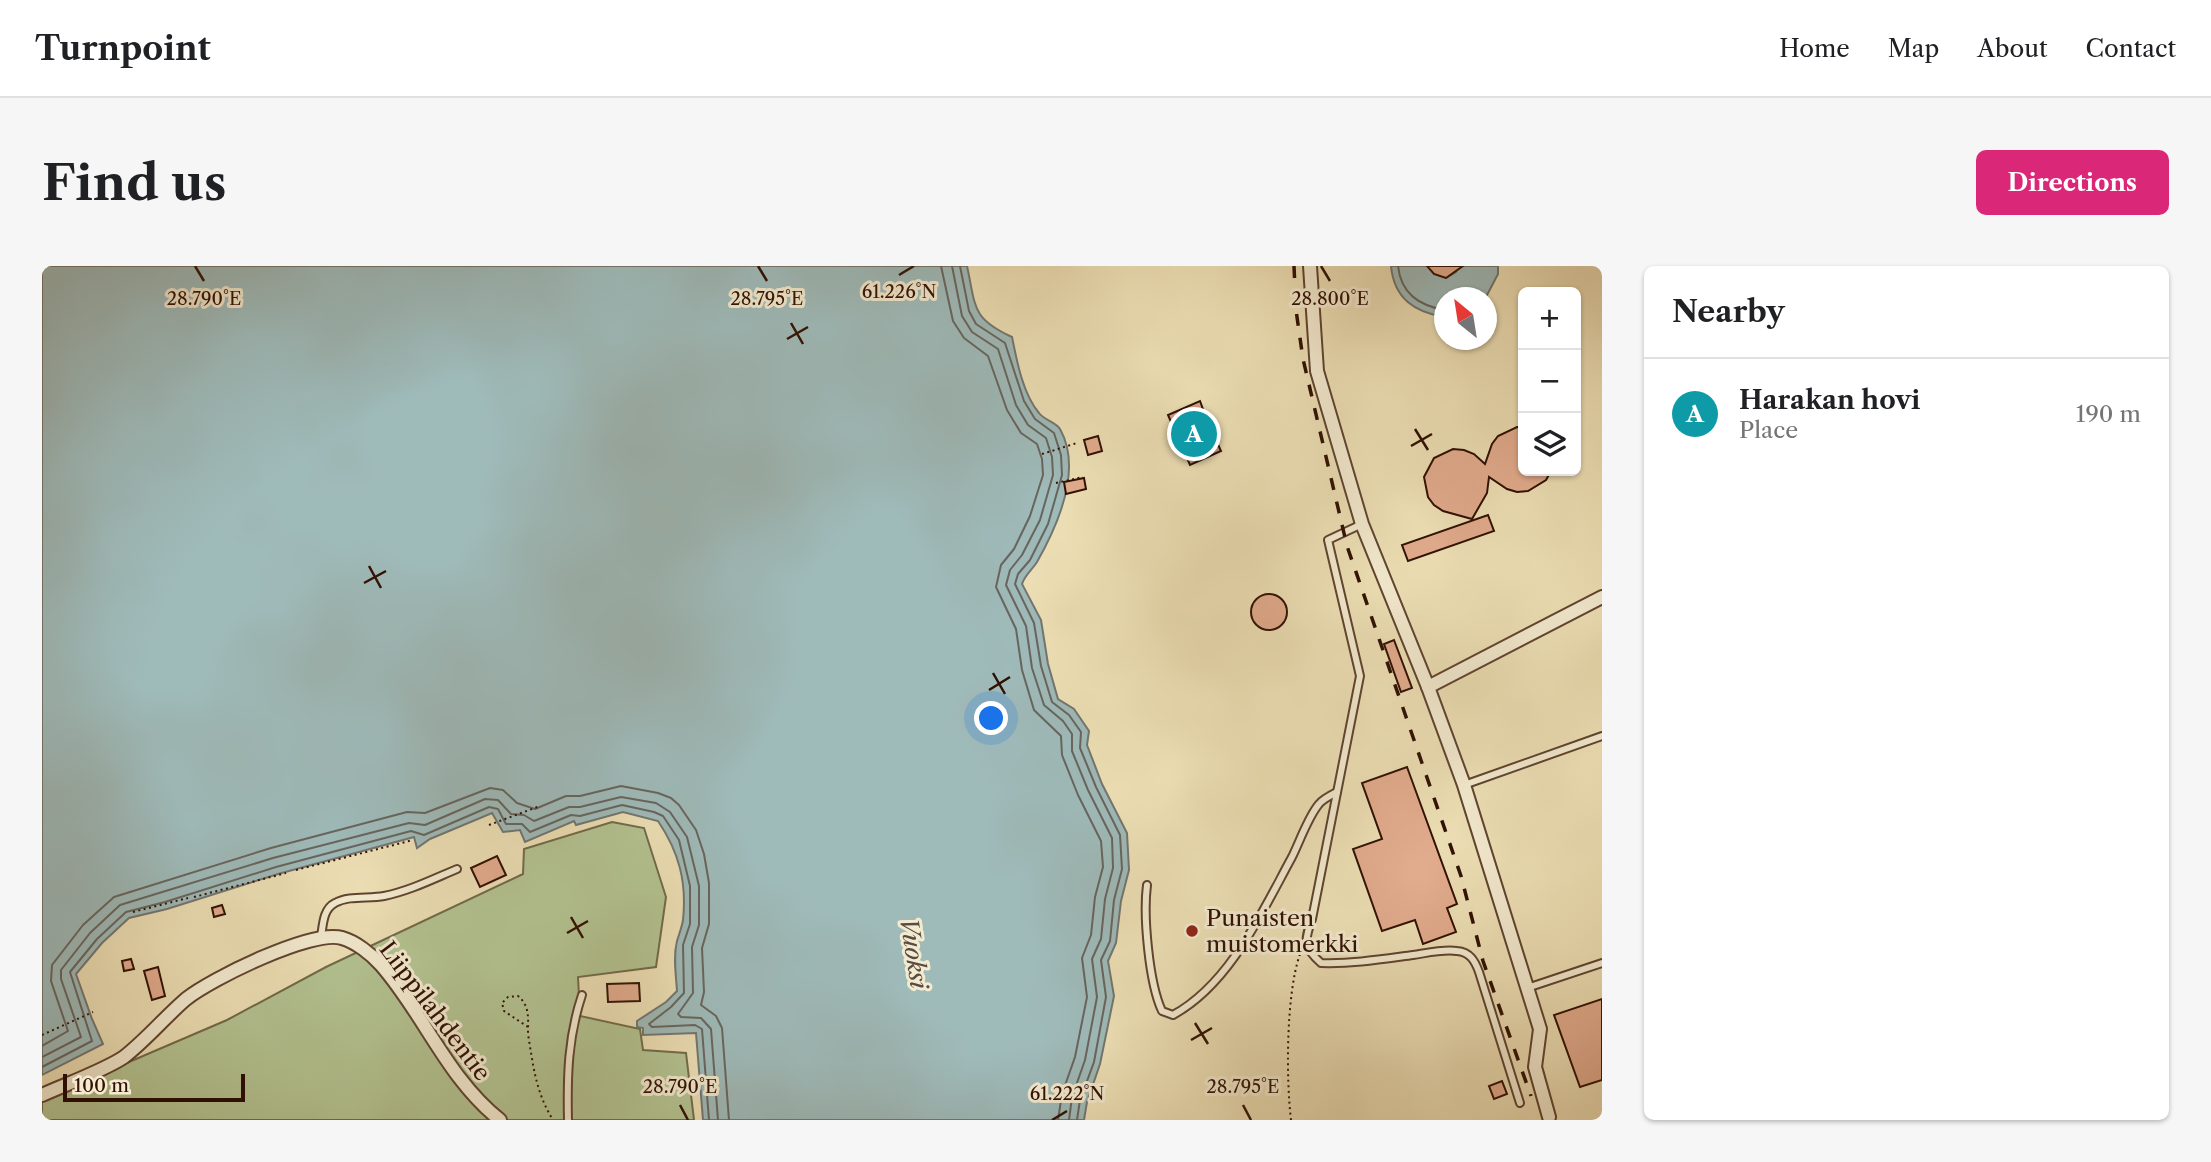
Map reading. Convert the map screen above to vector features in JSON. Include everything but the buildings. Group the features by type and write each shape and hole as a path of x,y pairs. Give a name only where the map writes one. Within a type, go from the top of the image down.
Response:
{"street":[{"path":"1310,266 1317,370 1362,524 1428,687 1464,785 1539,1030 1535,1067 1549,1117"},
{"path":"1428,687 1602,597"},
{"path":"42,1095 122,1058 188,998 227,972 321,937"},
{"name":"Liippilahdentie","path":"321,937 340,937 359,946 380,964 471,1094 500,1120"}],"lane":[{"path":"1362,524 1328,540 1360,676 1312,919 1305,938 1309,953 1321,963 1349,964 1457,951 1474,960 1520,1103"},
{"path":"1464,785 1602,736"},
{"path":"1147,885 1147,927 1152,978 1163,1011 1167,1015 1173,1015 1187,1008 1236,953 1320,802 1337,792"},
{"path":"321,937 325,914 334,903 392,894 457,869"},
{"path":"1527,988 1602,963"},
{"path":"568,1120 566,1069 573,1020 582,995"}],"path":[{"path":"1042,454 1077,443"},
{"path":"1056,482 1083,477"},
{"path":"489,825 540,806"},
{"path":"296,870 413,840"},
{"path":"194,897 286,873"},
{"path":"133,912 188,898"},
{"path":"1291,1120 1290,1018 1296,964 1305,938"},
{"path":"528,1027 504,1011 502,1003 508,997 518,996 526,1002 536,1082 543,1104 553,1120"},
{"path":"42,1035 93,1012"}],"green space":[{"path":"612,822 644,828 666,897 656,967 578,977 580,1016 640,1029 643,1050 686,1053 694,1120 42,1120 42,1102 227,1020 326,967 523,874 524,849"}],"water":[{"name":"Vuoksi","path":"42,266 967,266 978,310 989,324 1012,337 1021,377 1033,405 1041,415 1060,429 1066,445 1068,479 1060,514 1037,562 1022,584 1041,620 1048,664 1058,699 1074,709 1089,731 1087,745 1102,784 1127,833 1129,870 1121,901 1116,943 1108,961 1114,996 1100,1064 1084,1120 703,1120 696,1033 643,1035 643,1028 637,1027 637,1021 666,1002 677,991 675,953 683,923 684,906 680,868 658,821 623,812 576,825 574,821 525,842 520,830 503,832 492,813 430,839 417,848 414,837 129,918 102,943 76,974 103,1044 42,1075"},
{"path":"1391,266 1429,266 1434,274 1446,278 1456,272 1459,266 1498,266 1498,274 1491,287 1434,287 1434,315 1408,302 1396,287"}],"railway":[{"path":"1294,266 1296,310 1303,359 1347,546 1461,876 1483,961 1531,1096"}],"place":[{"name":"Harakan hovi","path":"1194,434"},
{"name":"Punaisten muistomerkki","path":"1192,931"}]}
